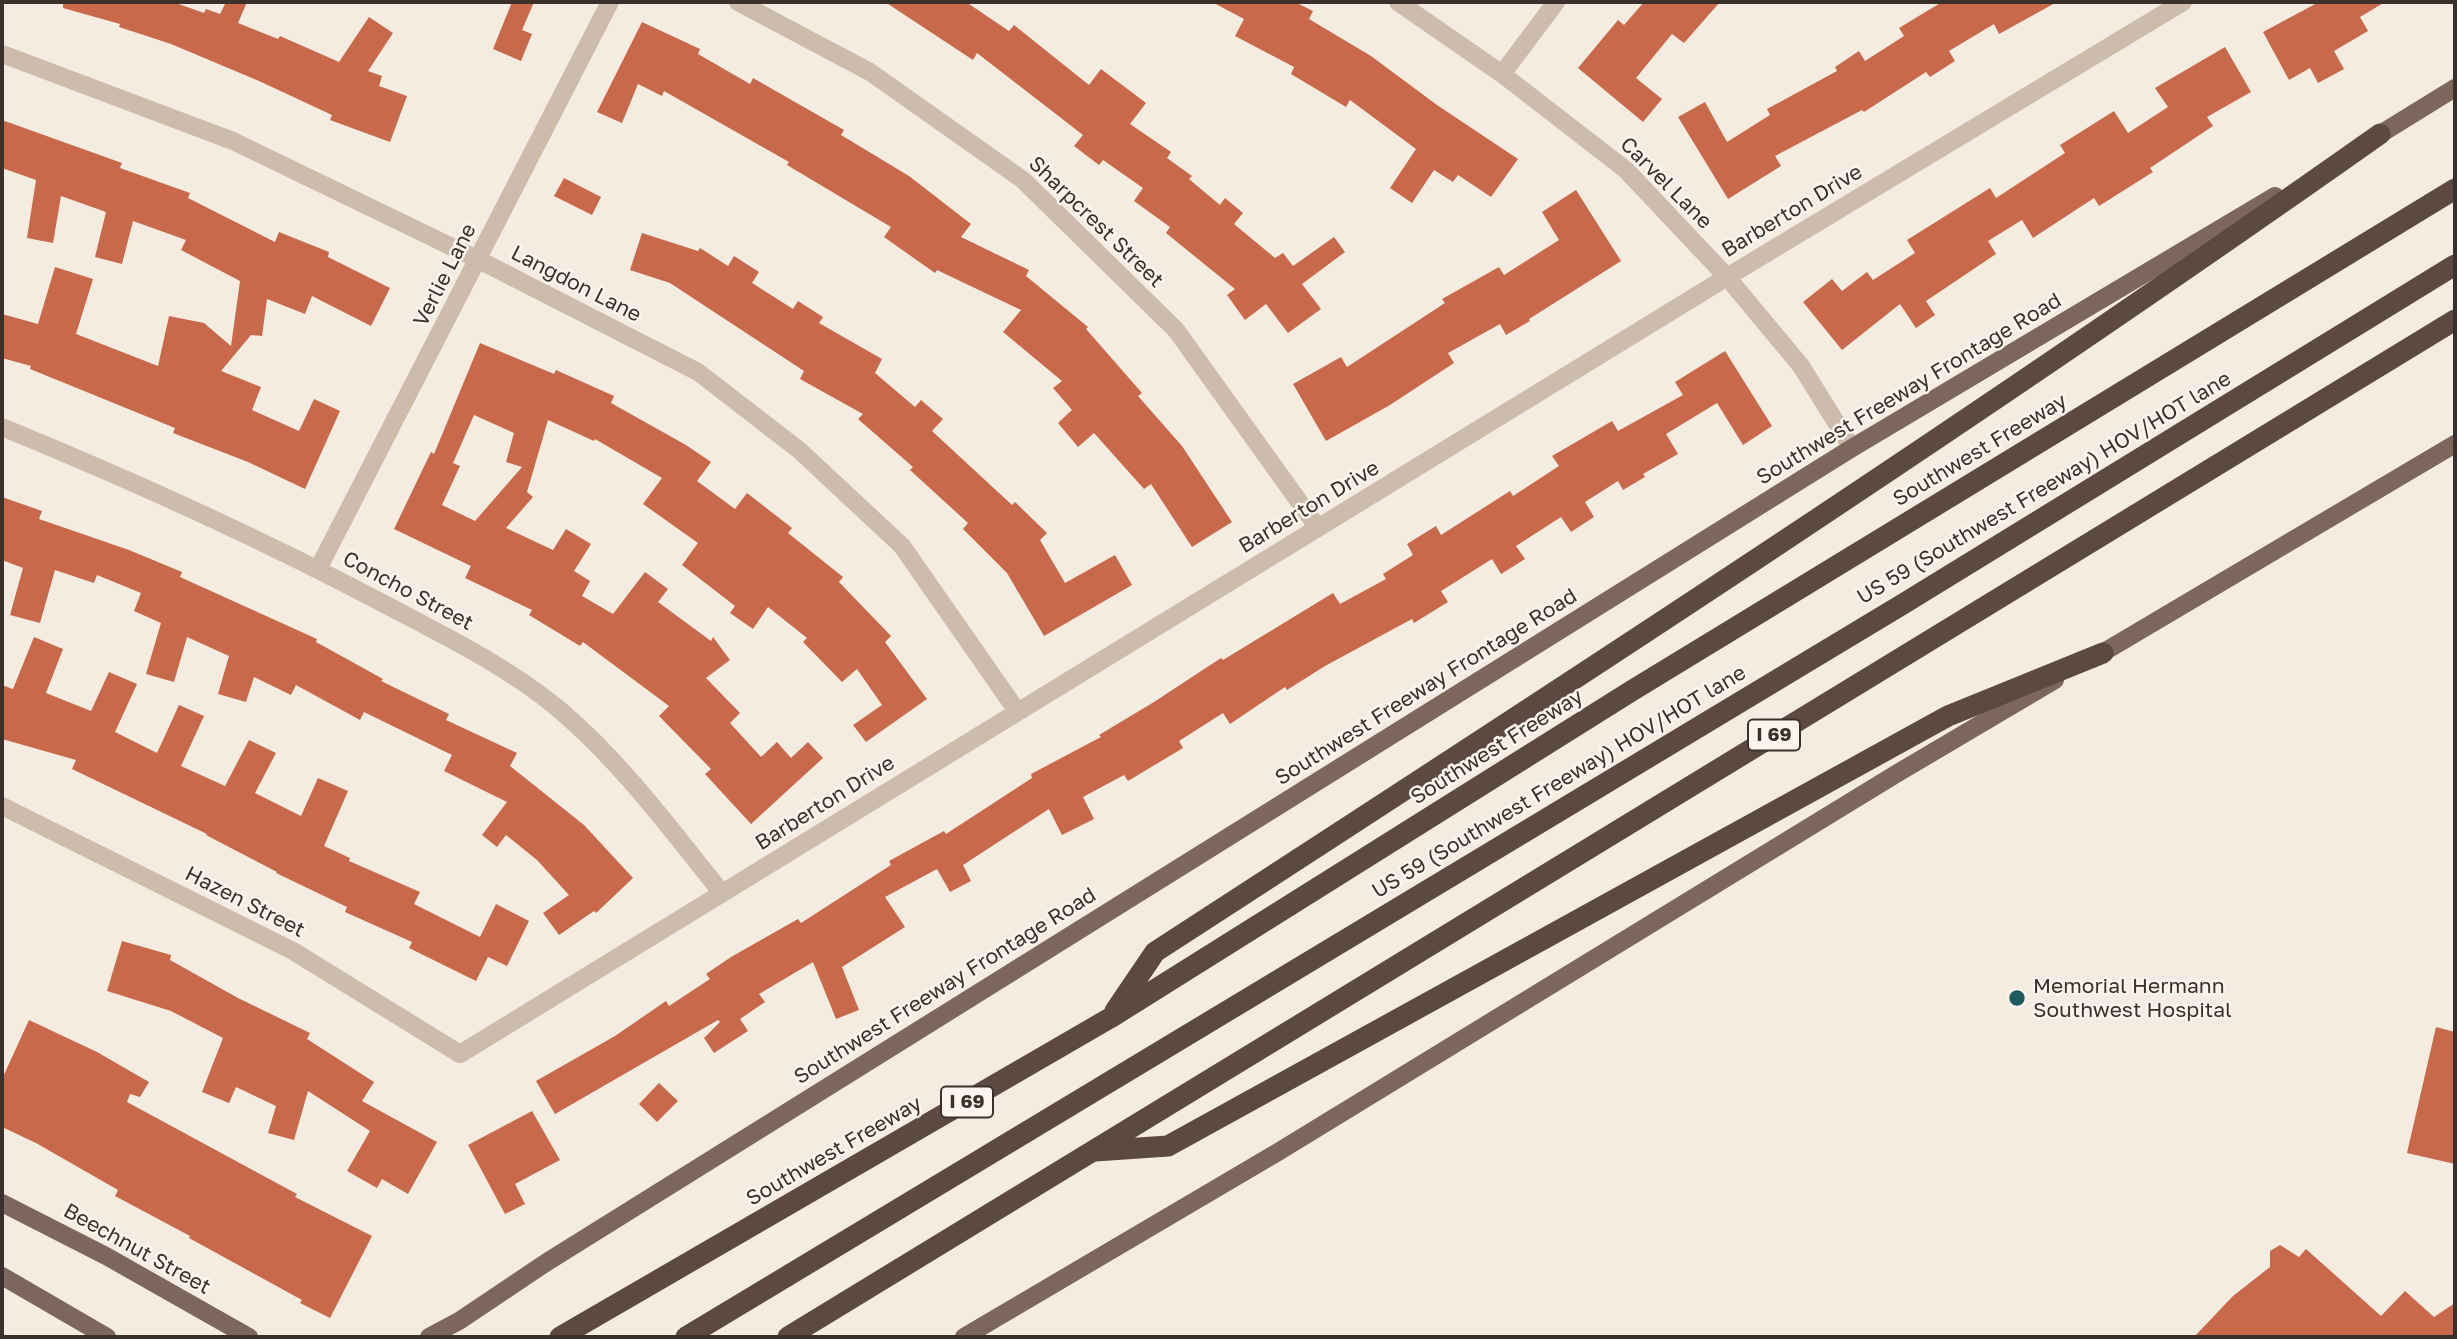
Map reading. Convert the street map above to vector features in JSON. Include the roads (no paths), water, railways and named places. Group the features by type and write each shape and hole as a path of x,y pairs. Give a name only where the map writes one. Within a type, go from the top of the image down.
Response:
{"highway":[{"path":"1110,1018 1155,952 1699,599 2181,275 2380,134"},
{"name":"Southwest Freeway","path":"559,1337 1110,1018 1633,690 2455,189"},
{"name":"US 59 (Southwest Freeway) HOV/HOT lane","path":"686,1337 1903,604 2455,265"},
{"name":"I 69","path":"788,1337 2455,320"},
{"path":"1093,1151 1168,1146 1948,716 2103,653"}],"main road":[{"name":"Southwest Freeway Frontage Road","path":"429,1337 457,1329 558,1254 1852,448 2455,88"},
{"path":"964,1337 1278,1152 1884,781 2455,444"},
{"name":"Beechnut Street","path":"2,1203 106,1256 249,1337"},
{"path":"2,1276 107,1337"}],"street":[{"name":"Verlie Lane","path":"318,569 610,2"},
{"name":"Sharpcrest Street","path":"738,2 870,72 1023,180 1176,330 1318,528"},
{"name":"Carvel Lane","path":"1398,2 1502,74 1626,170 1727,277 1801,366 1852,448"},
{"path":"1502,74 1556,2"},
{"name":"Barberton Drive","path":"460,1054 1727,277 2183,2"},
{"name":"Langdon Lane","path":"2,54 233,141 479,260 698,372 799,450 902,547 1017,711"},
{"name":"Concho Street","path":"2,427 114,472 318,569 485,658 560,710 614,760 722,893"},
{"name":"Hazen Street","path":"2,806 293,951 460,1054"}],"place":[{"name":"Memorial Hermann Southwest Hospital","path":"2017,998"}]}
